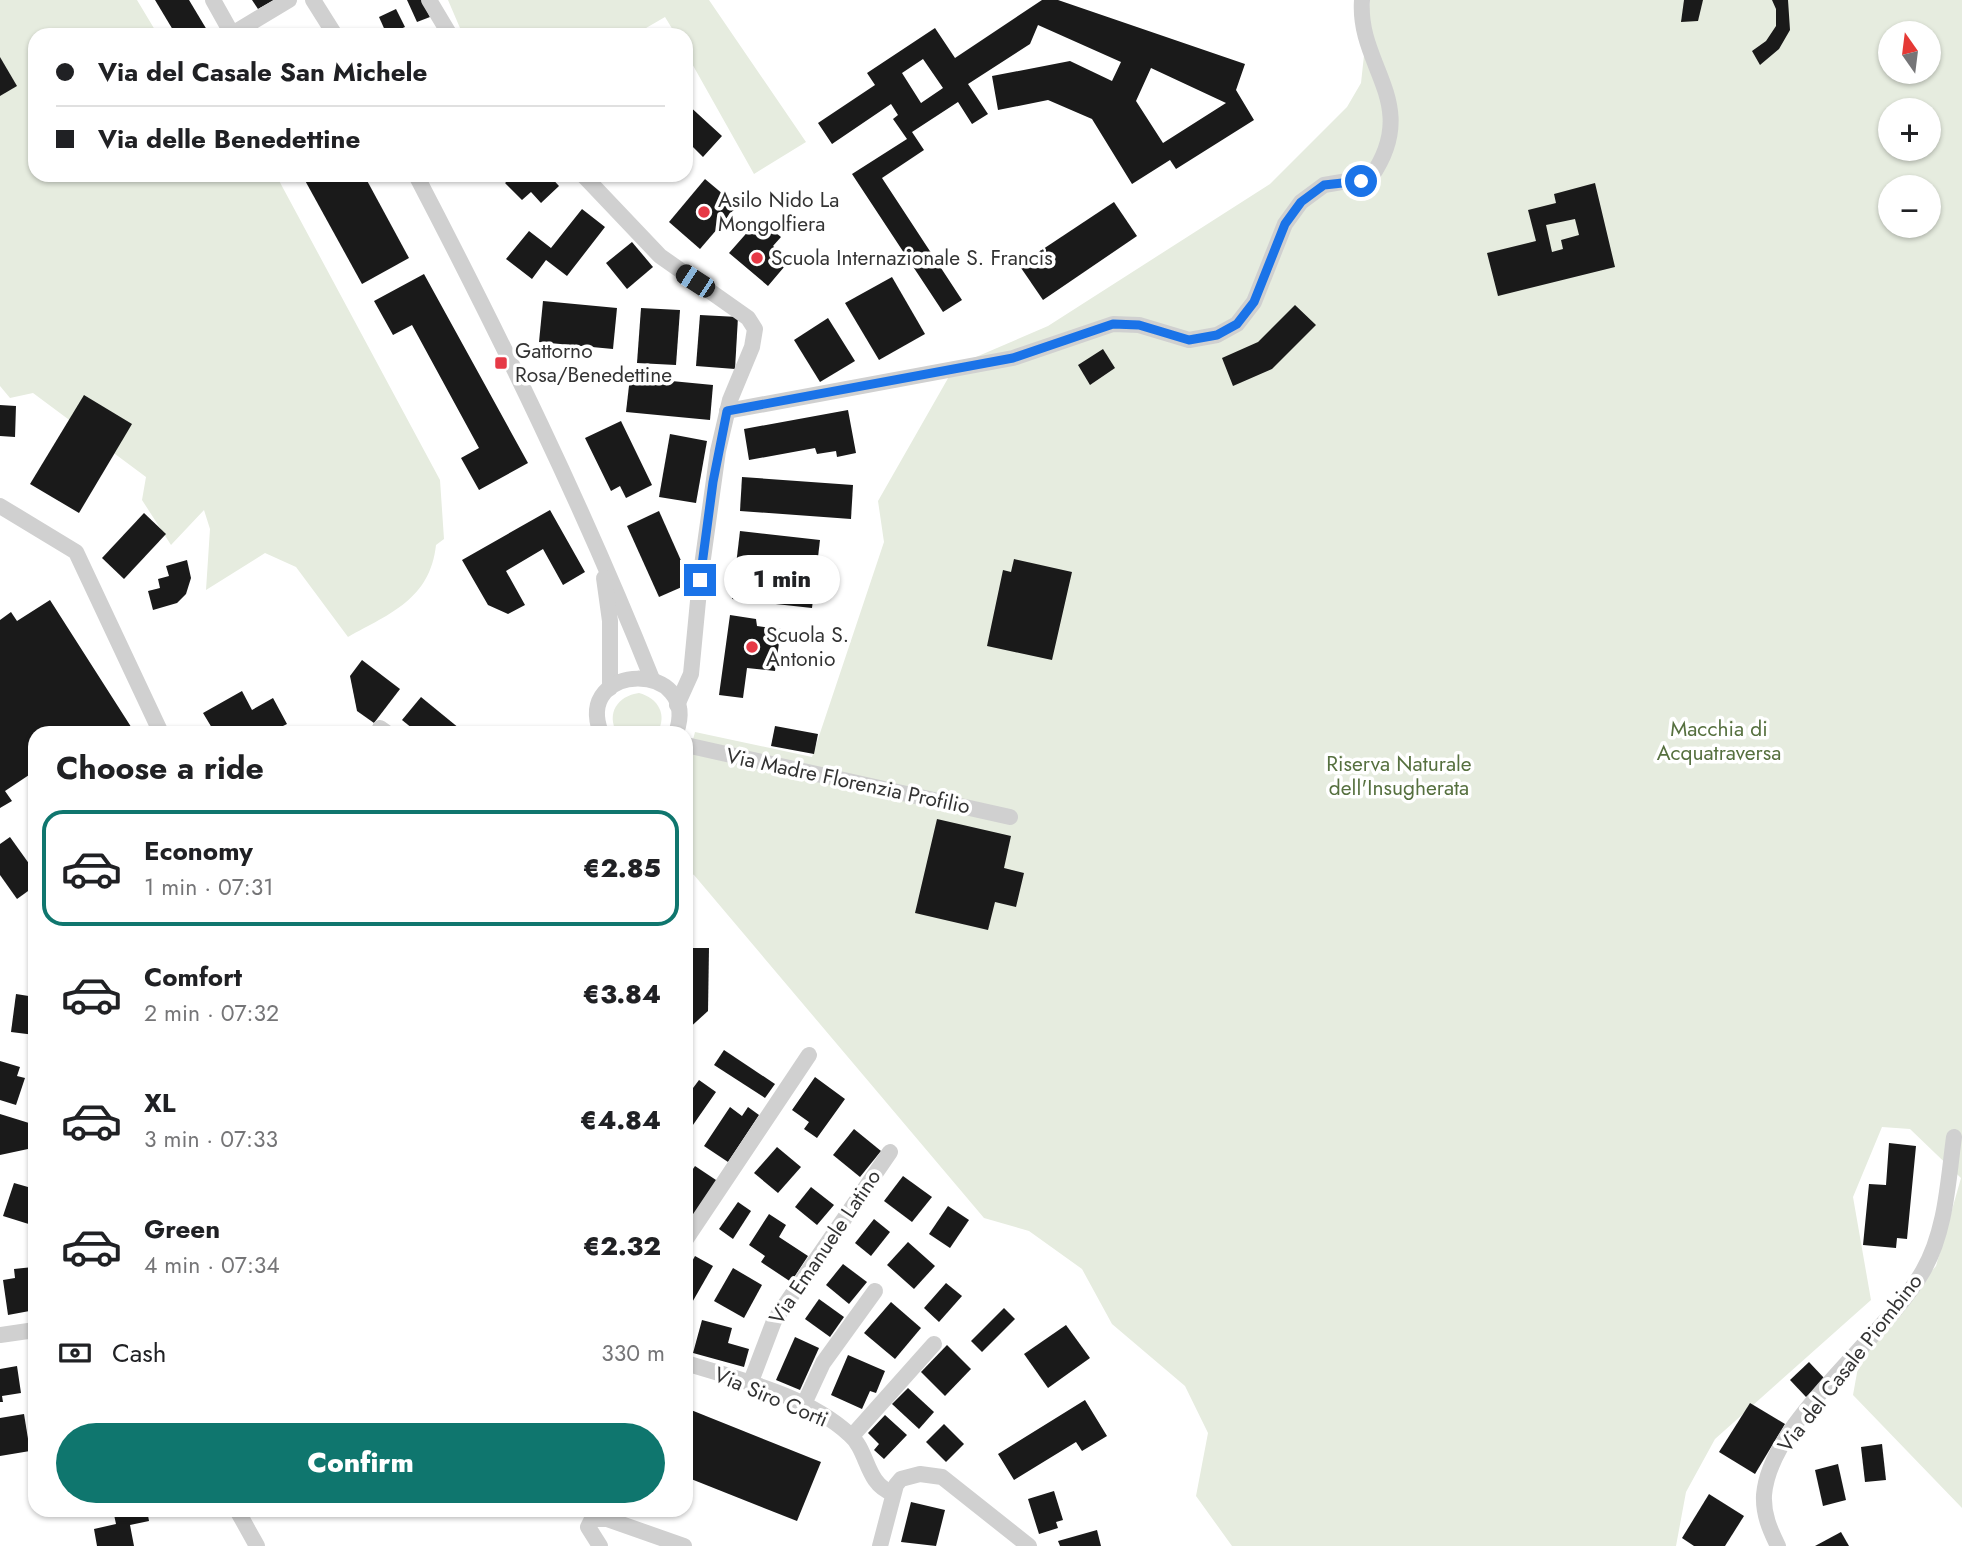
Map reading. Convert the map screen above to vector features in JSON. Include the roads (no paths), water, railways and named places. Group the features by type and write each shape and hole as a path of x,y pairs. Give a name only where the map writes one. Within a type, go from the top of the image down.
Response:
{"street":[{"path":"213,0 229,28"},
{"path":"242,28 289,0"},
{"path":"313,0 331,28"},
{"path":"429,0 446,28"},
{"path":"727,411 1013,358 1113,324 1139,325 1189,340 1211,337 1230,329 1254,302 1285,224 1294,210 1318,187 1371,177 1383,154 1388,132 1389,100 1365,38 1362,0"},
{"path":"420,182 549,437 601,553 652,679 670,692 677,705 678,726"},
{"path":"590,182 660,256 748,318 754,326 752,347 727,411 708,513 691,674 677,705"},
{"path":"0,506 76,552 158,726"},
{"path":"601,553 610,621 610,688"},
{"path":"600,726 597,710 610,688 627,678 652,679"},
{"name":"Via Madre Florenzia Profilio","path":"693,747 1010,817"},
{"path":"693,1229 809,1055"},
{"name":"Via del Casale Piombino","path":"1778,1546 1768,1523 1764,1503 1766,1485 1780,1447 1922,1274 1937,1239 1954,1136"},
{"name":"Via Emanuele Latino","path":"750,1384 774,1321 890,1152"},
{"path":"803,1406 823,1363 875,1291"},
{"path":"0,1335 28,1331"},
{"path":"852,1436 934,1344"},
{"name":"Via Siro Corti","path":"693,1365 750,1384 803,1406 852,1436 877,1484 892,1493"},
{"path":"880,1546 892,1493 901,1479 911,1475 942,1477 1029,1546"},
{"path":"241,1517 257,1546"},
{"path":"600,1546 588,1527 592,1519 607,1519 684,1546"}],"place":[{"name":"Asilo Nido La Mongolfiera","path":"704,212"},
{"name":"Scuola Internazionale S. Francis","path":"757,258"},
{"name":"Gattorno Rosa/Benedettine","path":"501,363"},
{"name":"Scuola S. Antonio","path":"752,647"}],"park label":[{"name":"Macchia di Acquatraversa","path":"1719,741"},
{"name":"Riserva Naturale dell'Insugherata","path":"1399,776"}]}
